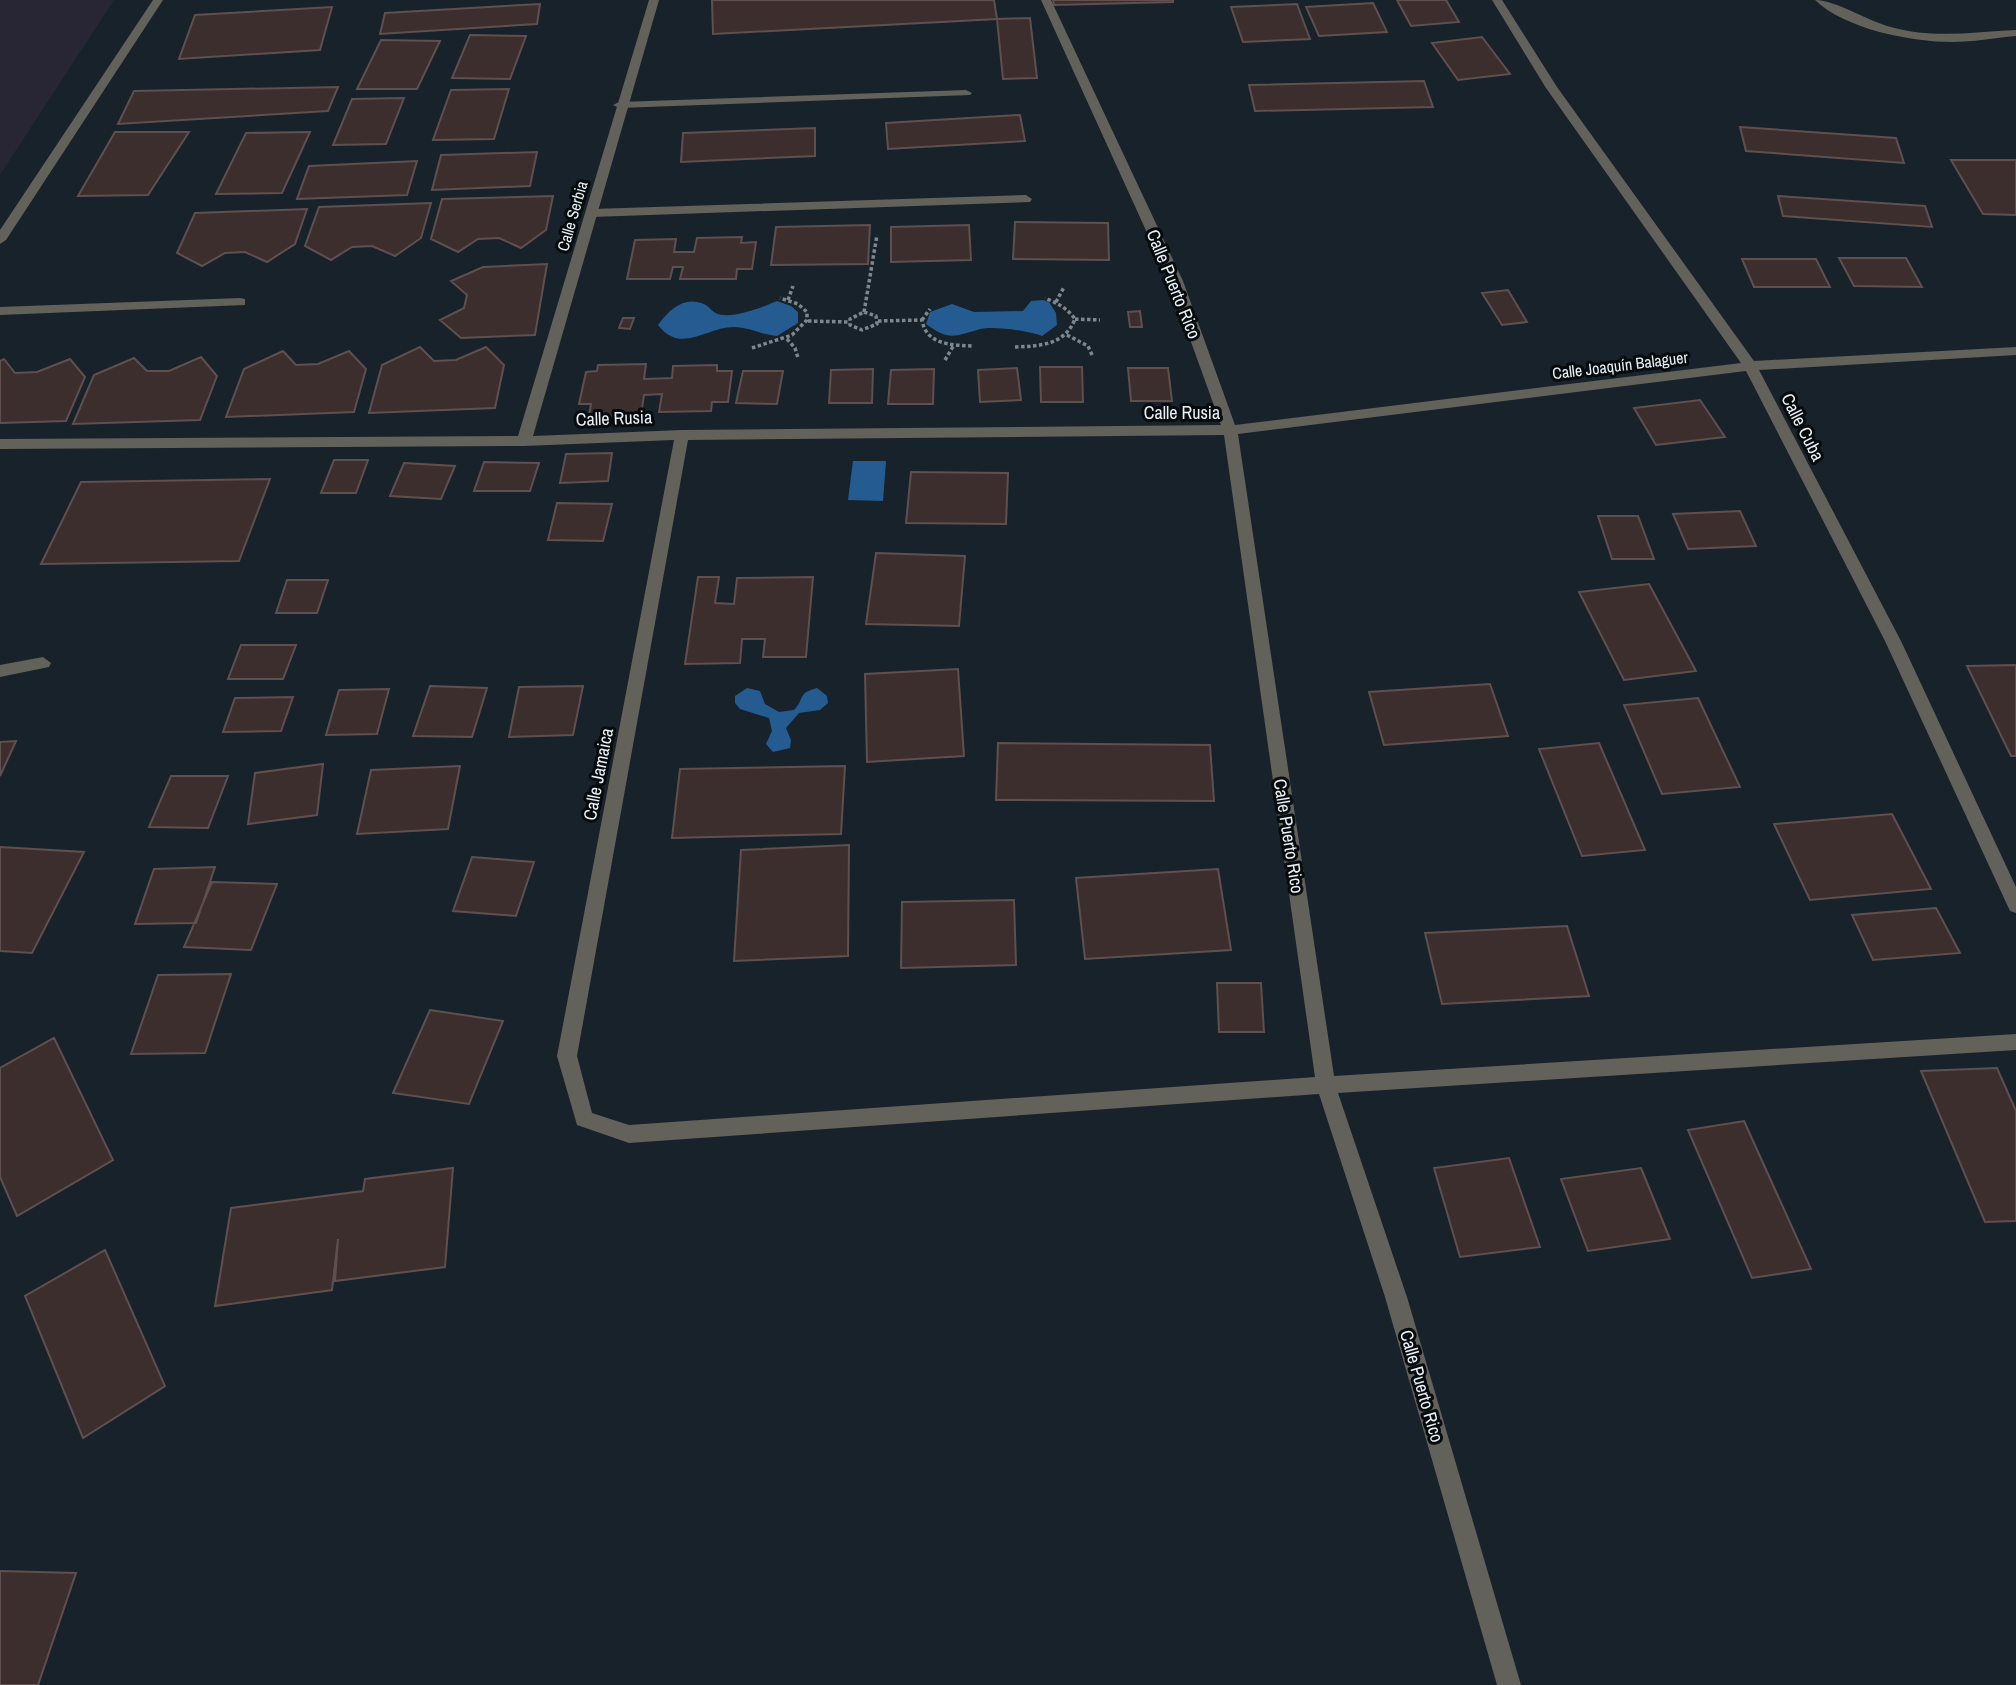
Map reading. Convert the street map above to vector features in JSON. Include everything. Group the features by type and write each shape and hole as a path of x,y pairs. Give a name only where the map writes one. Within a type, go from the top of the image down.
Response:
{"street":[{"path":"0,240 158,0"},
{"name":"Calle Serbia","path":"524,441 592,213 620,106 654,0"},
{"name":"Calle Puerto Rico","path":"1046,0 1176,281 1230,430 1326,1084 1396,1297 1509,1685"},
{"name":"Calle Cuba","path":"1497,0 1552,88 1750,366 1893,641 2016,906"},
{"path":"1820,0 1835,10 1889,31 1940,38 2016,33"},
{"path":"620,106 966,93"},
{"path":"592,213 1026,200"},
{"path":"0,311 240,302"},
{"name":"Calle Joaquín Balaguer","path":"1230,430 1750,366 2016,351"},
{"name":"Calle Rusia","path":"0,444 524,441 682,435 1230,430"},
{"name":"Calle Jamaica","path":"682,435 567,1056 584,1119 629,1134 1326,1084"},
{"path":"0,671 43,663"},
{"path":"1326,1084 2016,1042"}],"path":[{"path":"864,312 879,223"},
{"path":"788,300 793,286"},
{"path":"1056,302 1064,287"},
{"path":"752,348 787,339 804,328 808,321 806,312 780,298"},
{"path":"1045,298 1063,305 1075,319 1100,320"},
{"path":"930,309 922,320 923,329 929,337 936,342 973,346"},
{"path":"849,322 854,316 864,312 876,316 878,321"},
{"path":"1015,347 1053,343 1067,335 1075,319"},
{"path":"849,322 853,328 862,330 872,328 878,321 922,320"},
{"path":"808,321 849,322"},
{"path":"1067,335 1088,346 1093,357"},
{"path":"787,339 795,348 797,358"},
{"path":"945,360 954,345"}],"shaded area":[{"path":"0,0 114,0 0,175"}],"water":[{"path":"777,301 798,312 798,323 777,336 734,327 685,339 667,334 658,325 683,303 697,302 716,313 732,315"},
{"path":"1031,301 1049,302 1056,313 1057,325 1042,336 991,328 951,336 926,324 930,312 952,304 974,312 1023,311"},
{"path":"853,461 886,461 883,501 848,500"},
{"path":"747,688 760,691 765,704 779,712 794,710 804,694 817,688 827,696 828,703 820,710 799,713 786,728 791,740 790,748 773,752 766,744 772,731 769,718 740,709 735,703 735,696"}],"building":[{"path":"712,0 994,0 997,19 713,34"},
{"path":"1053,0 1173,0 1173,2 1054,5"},
{"path":"1397,0 1446,0 1459,22 1411,26"},
{"path":"1373,3 1387,32 1319,36 1306,7"},
{"path":"540,4 537,24 380,34 385,13"},
{"path":"1297,4 1310,39 1243,42 1231,7"},
{"path":"332,7 320,50 179,59 195,15"},
{"path":"1030,18 1037,78 1003,79 997,19"},
{"path":"470,35 526,36 510,79 452,78"},
{"path":"1482,37 1510,74 1458,80 1432,43"},
{"path":"381,40 440,41 417,89 357,89"},
{"path":"1424,81 1433,107 1255,111 1249,85"},
{"path":"338,87 328,111 118,124 134,91"},
{"path":"509,89 494,139 433,140 451,90"},
{"path":"404,98 386,144 333,145 352,99"},
{"path":"1020,115 1025,141 888,149 886,123"},
{"path":"1740,127 1896,138 1904,163 1746,151"},
{"path":"815,128 815,156 681,162 683,133"},
{"path":"115,132 189,132 148,195 78,196"},
{"path":"310,132 282,193 216,194 246,133"},
{"path":"537,152 530,186 432,190 441,155"},
{"path":"1951,160 2016,160 2016,215 1983,214"},
{"path":"417,161 407,195 297,199 309,166"},
{"path":"553,196 546,230 521,248 499,238 478,239 458,252 431,239 442,199"},
{"path":"1778,196 1925,206 1932,227 1783,216"},
{"path":"431,203 421,238 395,256 372,246 352,247 331,260 305,246 319,207"},
{"path":"307,209 295,244 267,262 245,252 225,253 202,266 177,253 195,213"},
{"path":"1015,222 1108,223 1109,260 1013,259"},
{"path":"870,225 868,264 771,265 776,227"},
{"path":"969,225 971,260 891,262 891,227"},
{"path":"742,237 741,243 756,242 752,269 737,269 736,279 680,279 683,267 673,267 670,279 627,279 635,240 676,239 674,252 694,252 697,238"},
{"path":"1839,258 1906,258 1922,287 1854,286"},
{"path":"1742,259 1816,259 1830,287 1754,287"},
{"path":"547,264 535,335 461,338 440,320 464,308 467,295 451,281 483,267"},
{"path":"1508,290 1527,322 1502,325 1482,293"},
{"path":"1140,311 1142,327 1130,327 1128,312"},
{"path":"623,318 634,318 630,329 619,328"},
{"path":"420,347 434,361 456,360 486,347 504,365 495,408 369,413 382,365"},
{"path":"283,351 296,365 318,364 349,351 366,369 354,412 226,417 244,369"},
{"path":"201,357 217,376 200,420 73,424 94,375 134,358 147,371 169,371"},
{"path":"4,359 15,373 37,372 70,359 85,377 66,421 0,423 0,361"},
{"path":"646,364 644,379 672,378 673,366 717,365 717,371 732,371 728,402 712,402 711,411 659,412 662,394 644,395 641,415 589,416 591,404 579,404 586,372 597,371 598,365"},
{"path":"1040,367 1082,367 1083,402 1041,402"},
{"path":"1017,368 1021,400 980,402 978,370"},
{"path":"1128,368 1168,368 1172,401 1131,401"},
{"path":"873,369 872,403 829,403 831,370"},
{"path":"934,369 933,404 888,404 891,370"},
{"path":"743,371 783,371 777,404 736,403"},
{"path":"1700,400 1725,437 1656,445 1634,408"},
{"path":"612,453 608,481 560,483 566,454"},
{"path":"334,460 368,460 356,493 321,493"},
{"path":"484,462 539,463 530,491 474,491"},
{"path":"404,463 455,466 441,499 390,496"},
{"path":"911,472 1008,473 1006,524 906,523"},
{"path":"270,479 239,561 41,564 81,482"},
{"path":"557,503 612,504 603,541 548,540"},
{"path":"1740,511 1756,546 1688,549 1673,514"},
{"path":"1598,516 1638,516 1654,559 1612,559"},
{"path":"876,553 965,556 959,626 866,624"},
{"path":"698,577 719,577 715,603 734,604 737,578 813,577 806,657 763,657 765,639 742,639 740,663 685,664"},
{"path":"287,580 328,580 317,613 276,613"},
{"path":"1649,584 1696,671 1624,680 1579,592"},
{"path":"241,645 296,645 283,679 228,679"},
{"path":"2016,665 2016,756 2011,756 1967,666"},
{"path":"958,669 964,756 867,762 865,674"},
{"path":"1490,684 1508,736 1384,745 1369,692"},
{"path":"430,686 487,688 472,737 413,736"},
{"path":"583,686 573,735 509,737 519,687"},
{"path":"389,689 377,734 326,735 339,690"},
{"path":"293,697 281,731 223,732 235,698"},
{"path":"1698,698 1740,787 1662,794 1624,705"},
{"path":"16,741 0,776 0,742"},
{"path":"998,743 1210,745 1214,801 996,800"},
{"path":"1599,743 1645,850 1582,856 1539,749"},
{"path":"323,764 317,815 248,824 255,773"},
{"path":"460,766 448,829 357,834 371,770"},
{"path":"845,766 841,834 672,838 680,769"},
{"path":"171,776 228,776 208,828 149,827"},
{"path":"1892,814 1931,889 1810,900 1774,824"},
{"path":"849,845 848,956 734,961 741,850"},
{"path":"0,847 84,852 32,953 0,951"},
{"path":"472,857 534,862 516,916 453,911"},
{"path":"215,867 196,923 135,924 154,869"},
{"path":"1218,869 1231,950 1085,959 1076,878"},
{"path":"212,882 277,884 251,950 184,947"},
{"path":"1014,900 1016,965 901,968 902,902"},
{"path":"1936,908 1960,953 1873,960 1852,915"},
{"path":"1567,926 1589,996 1442,1004 1425,933"},
{"path":"231,974 205,1053 131,1054 158,975"},
{"path":"1217,983 1261,983 1264,1032 1219,1032"},
{"path":"430,1010 503,1021 469,1104 393,1093"},
{"path":"54,1038 113,1160 17,1216 0,1177 0,1068"},
{"path":"1997,1068 2016,1111 2016,1221 1985,1222 1921,1071"},
{"path":"1744,1121 1811,1269 1752,1278 1688,1130"},
{"path":"1509,1158 1540,1247 1460,1257 1434,1168"},
{"path":"453,1168 445,1267 335,1281 338,1239 332,1290 215,1306 231,1208 363,1191 365,1179"},
{"path":"1641,1168 1670,1239 1588,1251 1561,1179"},
{"path":"105,1250 165,1386 83,1438 25,1296"},
{"path":"0,1571 76,1573 38,1685 0,1685"}]}
